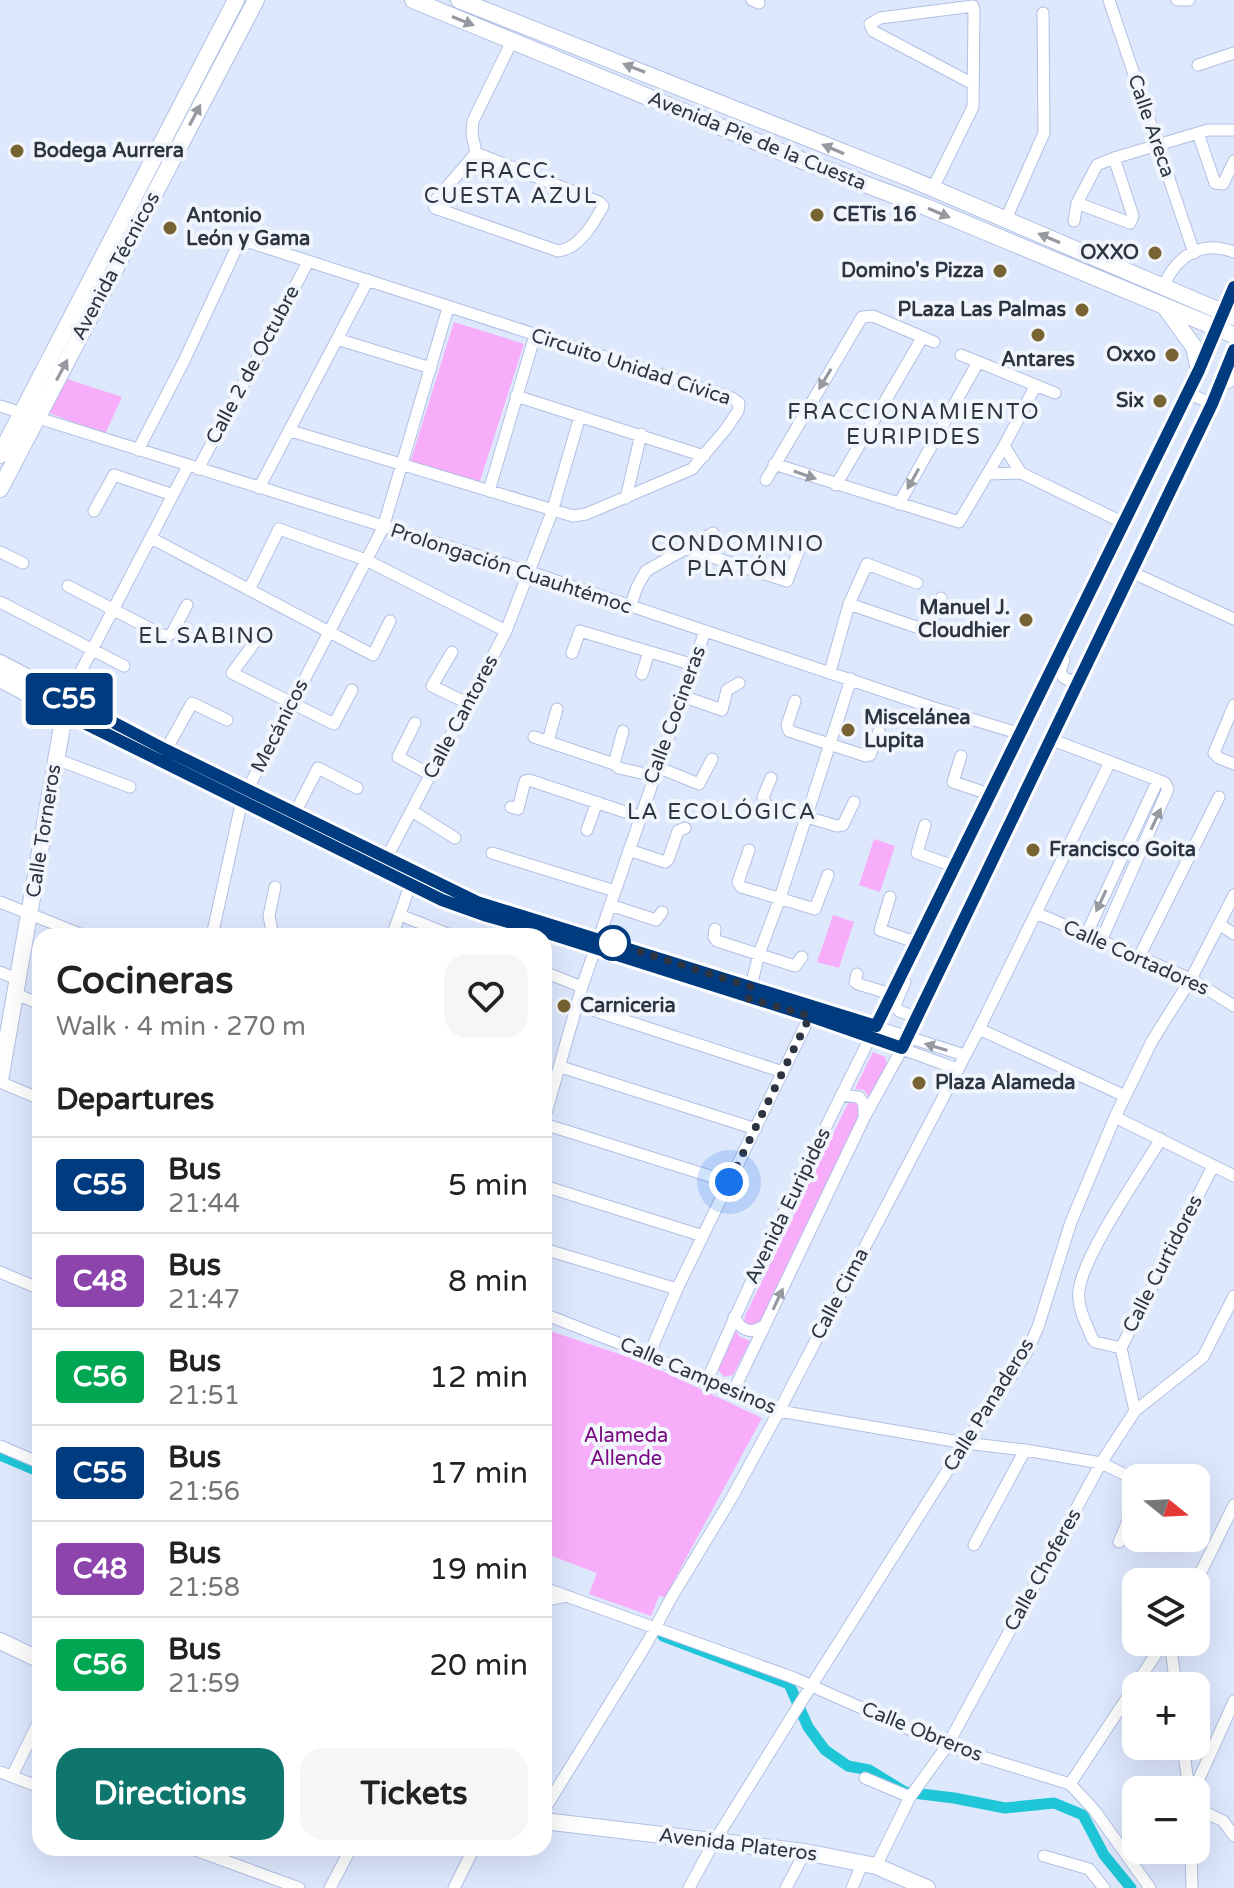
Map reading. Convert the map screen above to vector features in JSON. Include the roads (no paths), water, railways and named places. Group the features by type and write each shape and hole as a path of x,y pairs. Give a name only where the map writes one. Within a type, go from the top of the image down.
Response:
{"main road":[{"name":"Avenida Técnicos","path":"0,489 29,416 140,203 236,0"},
{"name":"Avenida Técnicos","path":"140,203 256,0"},
{"name":"Avenida Pie de la Cuesta","path":"413,0 1164,306 1225,320"},
{"name":"Avenida Pie de la Cuesta","path":"459,0 498,7 678,85 1006,219 1163,287 1225,320 1234,335"},
{"path":"1225,320 1234,287"},
{"path":"1164,306 1194,347 1199,370"},
{"name":"Avenida Técnicos","path":"0,455 29,416"},
{"path":"0,663 66,706"},
{"path":"0,679 66,706"},
{"name":"Calle Torneros","path":"0,1081 66,706"},
{"path":"0,1641 32,1656"},
{"name":"Avenida Plateros","path":"552,1822 805,1852 870,1864 927,1888"}],"street":[{"name":"Calle Areca","path":"1109,0 1194,253"},
{"path":"1177,0 1189,0"},
{"path":"933,188 973,107 973,84 973,6 880,18 870,24 873,31 973,84"},
{"path":"1006,219 1044,133 1043,13"},
{"path":"476,153 473,121 512,41"},
{"path":"1198,65 1234,53"},
{"path":"1074,221 1077,203 1097,165 1198,133 1219,128 1234,130"},
{"path":"1198,133 1215,183 1223,184 1234,161"},
{"path":"476,153 603,206 578,242 568,250 558,251 435,208 434,202 476,153"},
{"path":"1077,203 1130,223 1133,216 1114,158"},
{"name":"Circuito Unidad Cívica","path":"138,450 242,242 368,280 732,398 739,403 732,420 692,469 586,514 573,516 291,431"},
{"path":"1163,287 1183,256 1208,247 1234,252"},
{"name":"Calle 2 de Octubre","path":"193,467 308,262"},
{"path":"259,488 368,280"},
{"name":"Mecánicos","path":"214,928 245,795 383,528 448,308"},
{"path":"766,480 862,317 873,316 928,340 836,485"},
{"name":"Avenida Euripides","path":"706,1383 734,1317 841,1095 870,1038 880,1027 910,958 1225,320"},
{"path":"489,491 535,335"},
{"path":"337,339 431,368"},
{"name":"Avenida Euripides","path":"732,1394 865,1116 905,1043 1212,404 1227,380 1234,350"},
{"path":"961,355 1055,393"},
{"path":"899,504 978,362"},
{"path":"774,464 959,522 1036,385"},
{"path":"1188,393 1212,404"},
{"path":"516,396 704,456"},
{"name":"Prolongación Cuauhtémoc","path":"0,406 530,572 1021,734"},
{"name":"Calle Cantores","path":"386,859 506,631 552,512 580,416"},
{"path":"626,498 641,434"},
{"path":"1004,446 1021,473"},
{"name":"Calle Torneros","path":"66,706 173,495 193,467"},
{"path":"988,474 1021,473 1124,523"},
{"path":"94,511 114,475 173,495"},
{"path":"249,590 279,529 366,560 506,631"},
{"path":"630,607 646,571 713,533"},
{"path":"151,538 373,655 390,621"},
{"path":"687,549 787,581 802,542"},
{"path":"0,552 23,563"},
{"path":"830,672 849,604 867,564 917,583"},
{"path":"1131,572 1234,619"},
{"name":"Avenida Euripides","path":"1079,677 1070,681 1060,671 1099,574"},
{"path":"68,586 166,637 172,633 187,605"},
{"path":"849,604 928,631 941,598"},
{"path":"0,602 124,666"},
{"path":"572,653 580,631 694,665"},
{"name":"Calle Cocineras","path":"552,1096 582,987 705,631"},
{"path":"255,642 232,673 334,724 352,690"},
{"path":"452,652 432,686 467,703"},
{"path":"642,674 649,652"},
{"path":"749,992 851,679"},
{"path":"682,696 722,710 727,690 739,683"},
{"path":"795,701 787,725 789,731 870,755 879,731"},
{"path":"166,750 192,703 227,720"},
{"path":"1234,705 1214,753 1234,764"},
{"path":"66,706 166,750 410,886 487,916 535,928"},
{"path":"66,706 245,795 295,813 477,902 749,992 880,1027 957,1069"},
{"path":"548,741 557,709"},
{"path":"415,723 398,757 429,774"},
{"path":"614,764 623,731"},
{"path":"534,737 619,768 655,772 699,784 712,759"},
{"path":"1050,739 1158,780 1165,783 1168,789 1101,941"},
{"path":"961,756 953,782 992,795"},
{"path":"56,759 130,787"},
{"name":"Calle Cima","path":"552,1797 731,1499 779,1411 979,1029 1110,762"},
{"path":"295,813 318,768 357,788"},
{"path":"771,778 763,797 766,805 841,827 854,802"},
{"path":"514,808 526,780 640,817"},
{"path":"1086,935 1158,780"},
{"path":"1139,957 1219,797"},
{"path":"587,830 597,802"},
{"path":"412,811 455,838"},
{"path":"925,825 917,853 956,867"},
{"path":"629,850 665,862 678,831 685,828"},
{"path":"749,850 738,885 815,909 828,875"},
{"path":"498,854 615,891"},
{"path":"395,928 410,886"},
{"path":"271,928 269,916 275,887"},
{"name":"Calle Panaderos","path":"689,1888 714,1842 965,1443 1026,1354 1038,1327 1071,1222 1115,1117 1152,1041 1191,979 1234,895"},
{"path":"890,897 880,930 918,943"},
{"path":"0,902 64,928"},
{"path":"610,905 656,920 662,912"},
{"name":"Calle Cortadores","path":"1036,913 1191,979 1234,1006"},
{"path":"400,915 433,928"},
{"path":"1219,924 1234,934"},
{"path":"715,929 714,939 795,966 802,957"},
{"path":"552,932 599,944"},
{"path":"0,972 32,998"},
{"path":"857,974 855,982 858,984 893,999 907,1015 918,1013"},
{"path":"552,975 582,987"},
{"path":"749,992 870,1038 964,1055"},
{"path":"577,1005 783,1072"},
{"path":"649,1355 677,1289 810,1016"},
{"path":"979,1029 1125,1096"},
{"path":"561,1067 756,1129"},
{"path":"0,1081 32,1095"},
{"path":"841,1095 859,1097 864,1104 865,1116"},
{"path":"1115,1117 1234,1176"},
{"path":"552,1125 729,1182"},
{"path":"1121,1348 1095,1342 1092,1338 1079,1302 1079,1289 1095,1249 1161,1139"},
{"name":"Calle Curtidores","path":"1135,1411 1121,1348 1213,1166"},
{"path":"552,1189 703,1236"},
{"path":"552,1251 677,1289"},
{"path":"0,1272 32,1286"},
{"name":"Calle Choferes","path":"852,1888 947,1746 1101,1463 1135,1411 1203,1357 1234,1296"},
{"name":"Calle Campesinos","path":"552,1317 779,1411 1101,1463 1122,1473"},
{"path":"734,1317 748,1331 756,1331 766,1324"},
{"path":"0,1446 32,1460"},
{"path":"974,1545 1025,1450"},
{"path":"1203,1568 1234,1505"},
{"path":"1119,1542 1122,1535"},
{"name":"Calle Obreros","path":"552,1591 812,1686 947,1746 1070,1784"},
{"path":"552,1599 567,1596"},
{"path":"1150,1888 1095,1811 1070,1784 1155,1656"},
{"path":"1198,1776 1234,1701"},
{"path":"12,1776 32,1735"},
{"path":"0,1772 32,1784"},
{"path":"865,1778 910,1797"},
{"path":"1210,1815 1223,1821 1234,1836"},
{"path":"786,1888 805,1852"},
{"path":"212,1856 299,1888"},
{"path":"330,1888 347,1856"},
{"path":"454,1888 470,1856"},
{"path":"1044,1856 1089,1869 1104,1888"},
{"path":"1191,1864 1192,1888"}],"waterway":[{"path":"0,1455 32,1469"},
{"path":"663,1636 789,1684 808,1727 825,1750 848,1766 869,1770 905,1792 1005,1808 1054,1803 1083,1815 1104,1855 1131,1888"}],"place":[{"name":"Bodega Aurrera","path":"17,151"},
{"name":"CETis 16","path":"817,215"},
{"name":"Antonio León y Gama","path":"170,228"},
{"name":"OXXO","path":"1155,253"},
{"name":"Domino's Pizza","path":"1000,271"},
{"name":"PLaza Las Palmas","path":"1082,310"},
{"name":"Antares","path":"1038,335"},
{"name":"Oxxo","path":"1172,355"},
{"name":"Six","path":"1160,401"},
{"name":"Manuel J. Cloudhier","path":"1026,620"},
{"name":"Miscelánea Lupita","path":"848,730"},
{"name":"Francisco Goita","path":"1033,850"},
{"name":"Carniceria","path":"564,1006"},
{"name":"Plaza Alameda","path":"919,1083"}],"district":[{"name":"FRACC. CUESTA AZUL","path":"511,184"},
{"name":"FRACCIONAMIENTO EURIPIDES","path":"914,424"},
{"name":"CONDOMINIO PLATÓN","path":"738,556"},
{"name":"EL SABINO","path":"207,636"},
{"name":"LA ECOLÓGICA","path":"722,812"}],"park label":[{"name":"Alameda Allende","path":"626,1448"}]}
